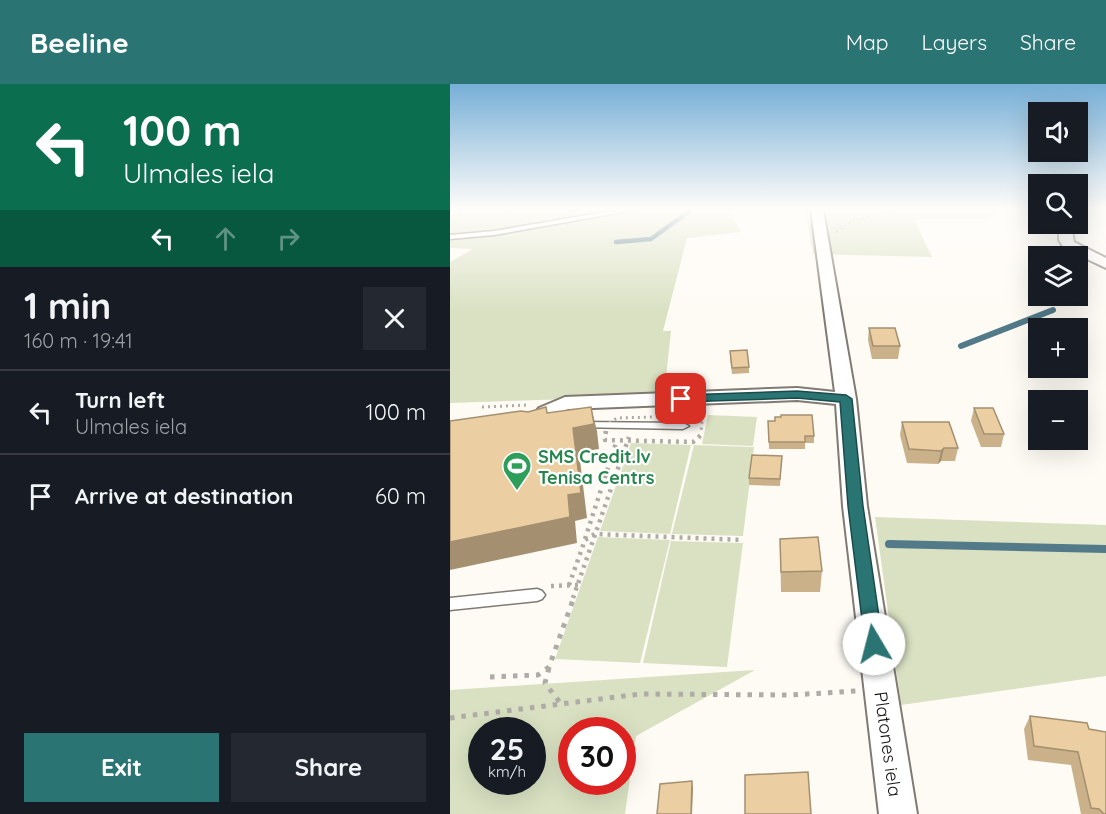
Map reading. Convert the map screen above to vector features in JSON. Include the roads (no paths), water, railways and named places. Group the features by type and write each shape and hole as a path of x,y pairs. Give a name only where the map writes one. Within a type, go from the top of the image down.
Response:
{"street":[{"name":"Platones iela","path":"824,244 846,399 855,506 898,814"},
{"path":"1068,244 1106,264"},
{"path":"536,427 538,420 550,409 565,403 797,394 846,399"}],"lane":[{"path":"570,425 683,426"},
{"path":"450,604 537,595"}],"waterway":[{"path":"961,346 1053,310"},
{"path":"889,544 1106,549"}],"place":[{"name":"SMS Credit.lv Tenisa Centrs","path":"517,492"}]}
